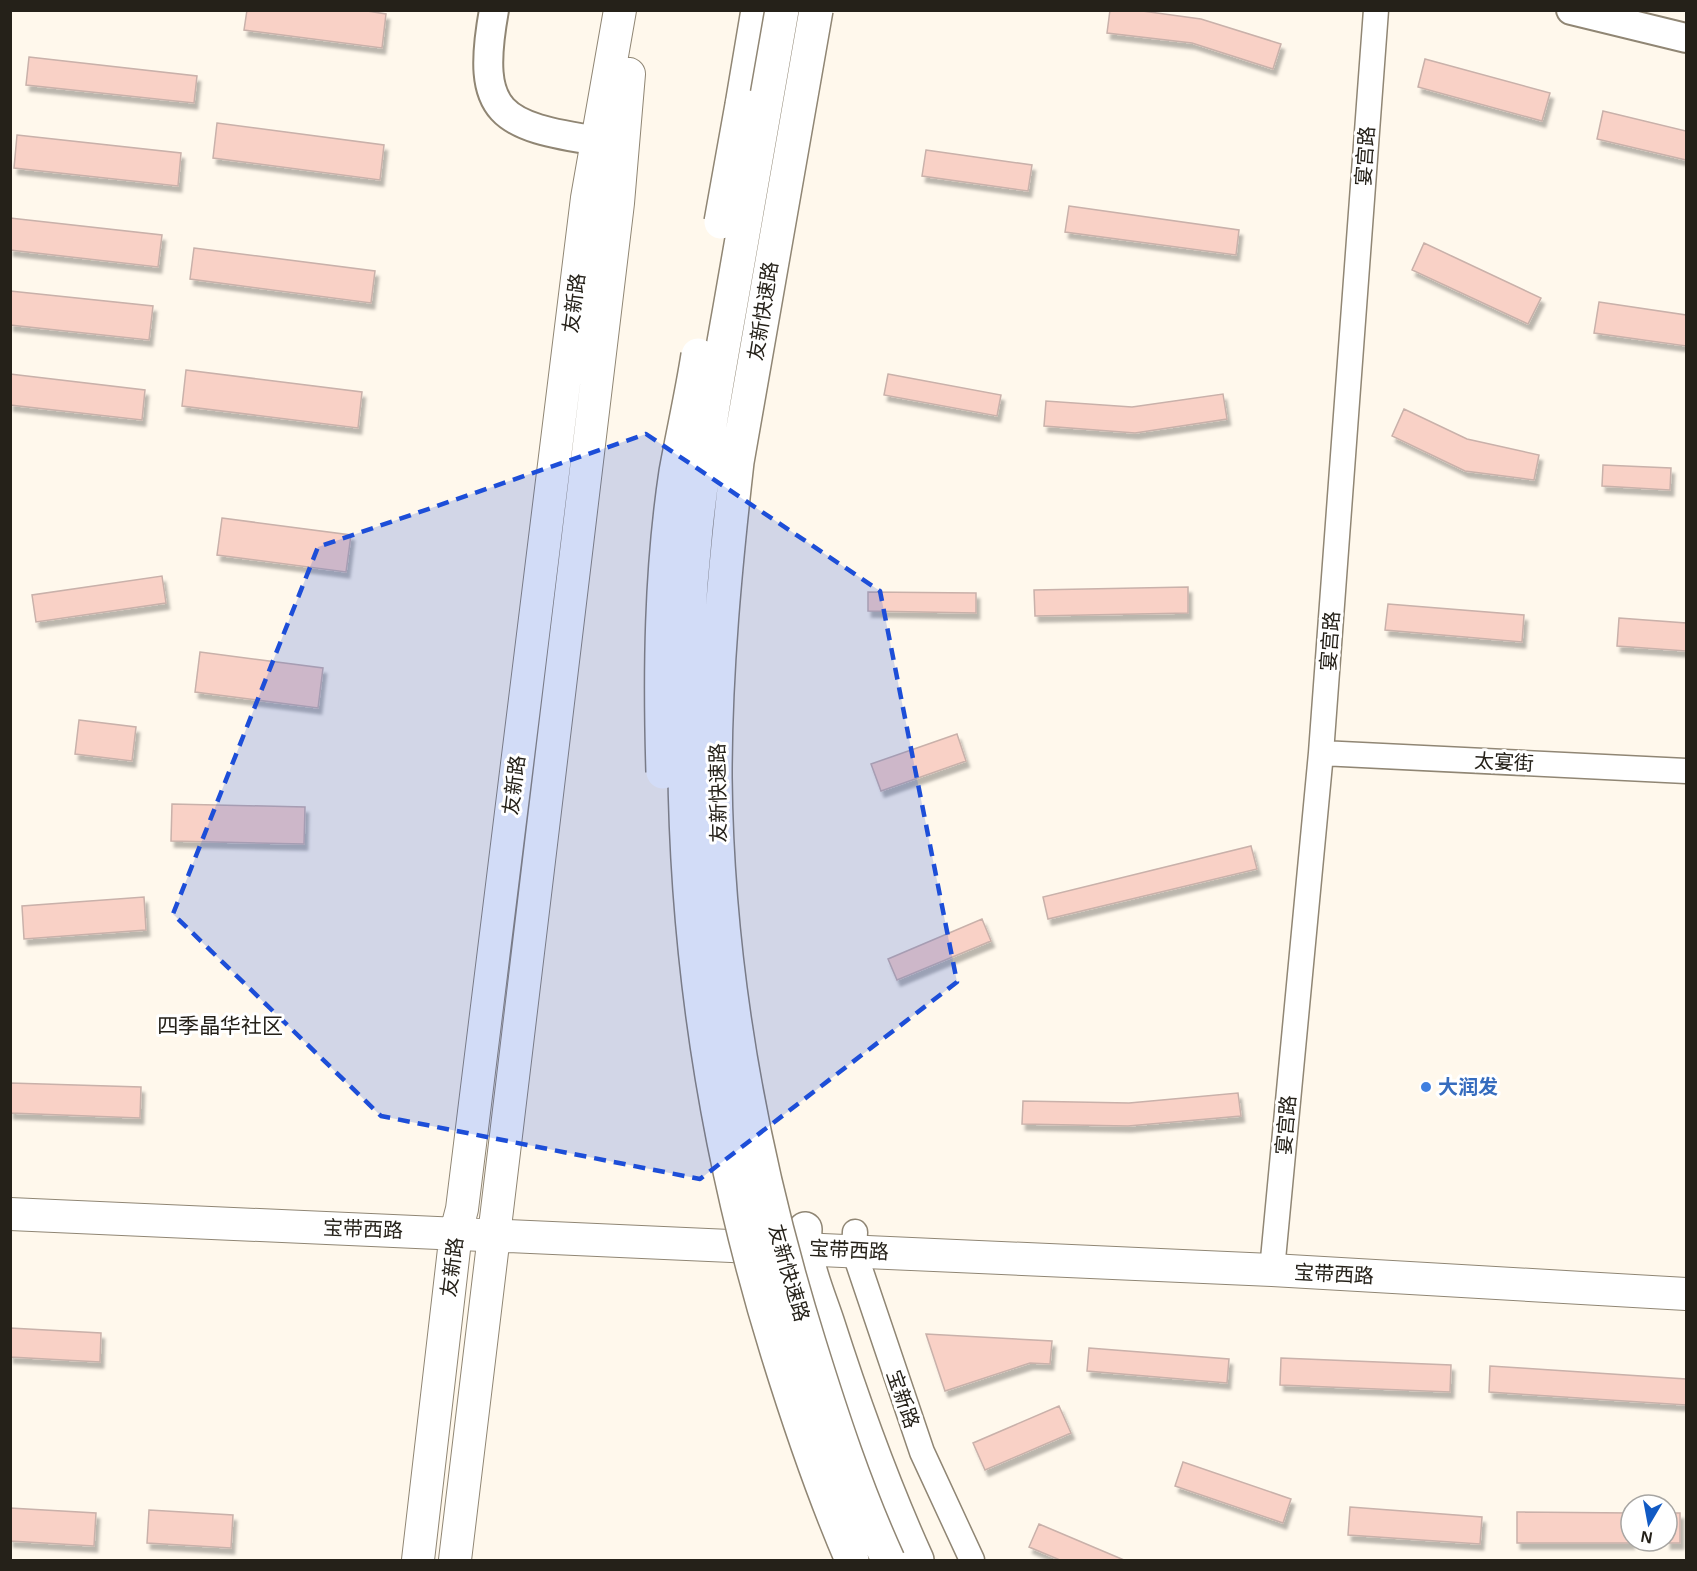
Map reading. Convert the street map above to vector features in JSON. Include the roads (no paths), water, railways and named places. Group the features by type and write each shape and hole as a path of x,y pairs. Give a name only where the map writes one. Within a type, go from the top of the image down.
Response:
{"highway":[{"path":"711,1077 674,930 669,895 663,778 662,647 676,472 758,10"},
{"name":"友新快速路","path":"782,10 705,454 689,617 685,692 688,862 694,963 728,1171 752,1270 793,1403 852,1560"},
{"name":"友新快速路","path":"816,10 737,462 729,533 718,694 715,778 718,843 728,963 741,1072 760,1165 785,1267 826,1399 888,1560"},
{"path":"804,1238 855,1406 917,1560"}],"main road":[{"path":"494,10 486,65 492,91 500,105 512,118 527,127 598,141"},
{"name":"友新路","path":"455,1560 618,203 620,10"},
{"name":"友新路","path":"418,1560 458,1223 587,198 598,141 618,86 639,10"},
{"path":"1571,10 1686,38"},
{"path":"1653,10 1686,18"},
{"name":"宝带西路","path":"10,1196 495,1225 1273,1261 1686,1275"},
{"name":"宝带西路","path":"10,1214 458,1223"},
{"name":"宝带西路","path":"1273,1261 1686,1294"}],"street":[{"name":"宴宫路","path":"1273,1261 1321,753 1376,10"},
{"name":"太宴街","path":"1321,753 1686,771"},
{"name":"宝新路","path":"855,1241 922,1452 972,1560"}],"place":[{"name":"大润发","path":"1426,1087"}],"district":[{"name":"四季晶华社区","path":"220,1025"}]}
